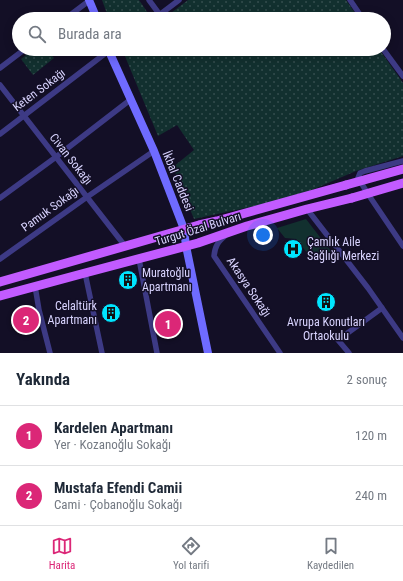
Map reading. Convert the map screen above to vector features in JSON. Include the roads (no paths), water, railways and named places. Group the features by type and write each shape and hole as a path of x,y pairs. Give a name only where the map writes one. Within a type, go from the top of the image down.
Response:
{"main road":[{"path":"90,0 94,12"},
{"name":"İkbal Caddesi","path":"112,56 154,151 184,229 186,246 208,353"},
{"name":"Turgut Özal Bulvarı","path":"0,282 199,224 217,221 403,169"},
{"name":"Turgut Özal Bulvarı","path":"0,296 186,246 247,226 403,183"}],"street":[{"path":"74,12 90,0"},
{"path":"148,0 158,12"},
{"path":"164,12 179,0"},
{"path":"350,0 358,12"},
{"path":"0,68 16,56"},
{"name":"Keten Sokağı","path":"0,134 101,56"},
{"path":"388,56 403,76"},
{"name":"Civan Sokağı","path":"0,85 125,246"},
{"path":"0,198 130,100"},
{"name":"Pamuk Sokağı","path":"0,259 154,151"},
{"path":"403,161 365,171 360,173 358,178 403,246"},
{"path":"307,209 346,259 403,338"},
{"name":"Akasya Sokağı","path":"226,234 214,249 214,256 280,353"},
{"path":"139,259 157,353"},
{"path":"85,273 102,353"},
{"path":"35,286 39,310 50,353"},
{"path":"349,353 338,340 382,308"}],"place":[{"name":"Çamlık Aile Sağlığı Merkezi","path":"293,249"},
{"name":"Muratoğlu Apartmanı","path":"128,280"},
{"name":"Avrupa Konutları Ortaokulu","path":"326,302"},
{"name":"Celaltürk Apartmanı","path":"111,313"},
{"name":"Mustafa Efendi Camii","path":"26,320"},
{"name":"Kardelen Apartmanı","path":"168,324"}]}
